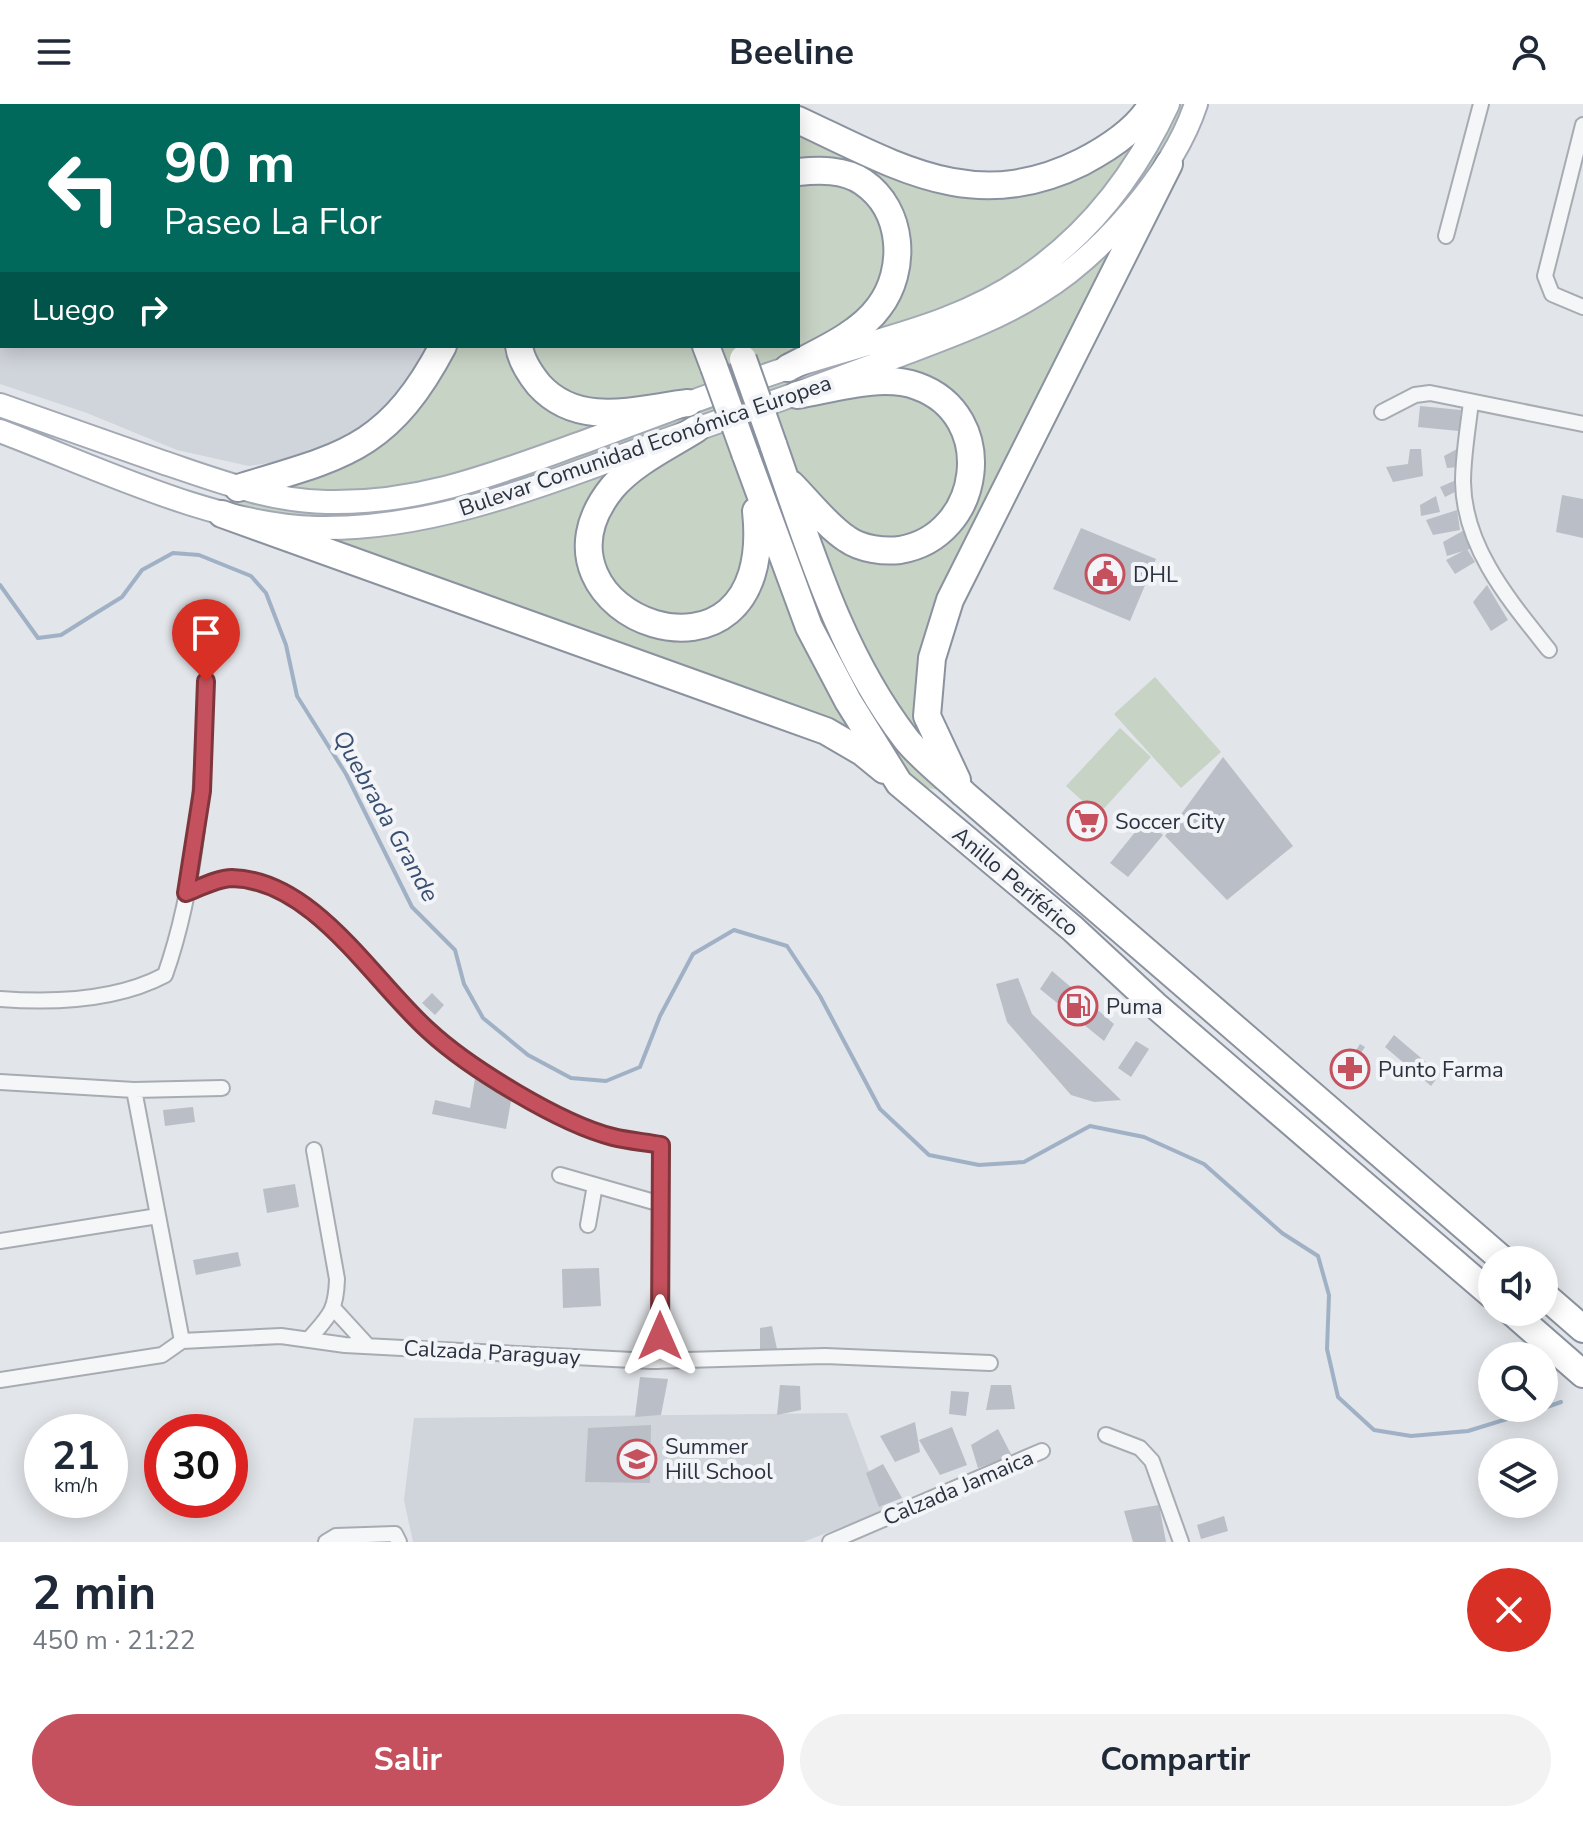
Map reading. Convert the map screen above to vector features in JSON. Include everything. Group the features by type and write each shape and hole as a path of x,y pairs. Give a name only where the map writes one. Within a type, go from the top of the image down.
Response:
{"highway":[{"path":"800,121 905,168 941,181 977,187 1017,184 1061,172 1101,152 1145,116 1152,104"},
{"path":"964,794 927,716 932,658 950,600 1169,164"},
{"path":"788,368 842,338 878,310 894,283 900,248 886,206 862,181 825,169 800,172"},
{"path":"238,488 343,456 388,427 442,348"},
{"path":"520,348 530,374 547,393 567,407 585,413 609,414 688,403"},
{"name":"Anillo Periférico","path":"708,351 814,638 848,701 899,783 1072,928 1155,1005 1478,1283"},
{"name":"Anillo Periférico","path":"741,352 830,606 869,684 909,742 964,794 1487,1246"},
{"path":"786,479 848,540 890,551 920,546 940,534 958,513 968,487 972,462 958,415 939,397 916,385 884,382 797,395"},
{"path":"696,429 629,472 601,504 593,525 591,552 595,573 609,597 624,612 648,624 671,629 719,618 742,597 755,569 759,541 749,465"},
{"path":"222,514 826,731 862,752 899,783"},
{"path":"1558,1307 1583,1329"},
{"path":"1528,1326 1583,1374"}],"main road":[{"name":"Bulevar Comunidad Económica Europea","path":"0,405 238,488 323,502 398,499 458,487 788,368 939,322 984,303 1028,277 1068,246 1110,203 1153,136 1168,104"},
{"name":"Bulevar Comunidad Económica Europea","path":"0,431 222,514 315,528 360,526 454,511 797,395 990,320 1042,291 1127,217 1169,164 1196,104"}],"street":[{"path":"1446,236 1481,104"},
{"path":"1583,125 1545,276 1552,294 1583,307"},
{"path":"1382,412 1415,395 1430,393 1583,424"},
{"path":"1471,402 1463,480 1470,526 1505,595 1549,650"},
{"path":"0,999 31,1001 102,996 142,987 165,975 177,940 202,791 206,681"},
{"path":"186,893 230,878 263,884 307,905 430,1032 480,1068 539,1105 611,1137 661,1145 659,1361"},
{"path":"0,1082 134,1090 222,1088"},
{"path":"134,1090 182,1341"},
{"path":"309,1339 335,1310 337,1279 314,1150"},
{"path":"560,1175 661,1204"},
{"path":"588,1225 595,1185"},
{"path":"0,1241 158,1216"},
{"path":"335,1310 368,1346"},
{"name":"Calzada Paraguay","path":"0,1380 162,1355 182,1341 281,1336 368,1346 659,1361 825,1356 990,1363"},
{"path":"1106,1435 1140,1448 1152,1461 1181,1542"},
{"name":"Calzada Jamaica","path":"830,1542 1042,1451"},
{"path":"326,1542 336,1536 395,1534 399,1542"}],"shaded area":[{"path":"0,348 430,348 398,398 363,428 307,457 249,466 177,450 87,413 0,384"},
{"name":"Summer Hill School","path":"847,1413 884,1511 803,1542 413,1542 404,1500 414,1418"}],"green space":[{"path":"1153,104 1196,104 950,600 927,716 964,794 899,783 862,752 222,514 238,488 343,456 441,348 800,348 800,121 941,181 1061,172"},
{"path":"1155,677 1221,752 1181,788 1114,714"},
{"path":"1120,728 1151,757 1098,815 1066,786"}],"building":[{"path":"1420,406 1461,410 1459,431 1418,427"},
{"path":"1410,449 1421,449 1423,476 1393,482 1386,467 1408,464"},
{"path":"1457,449 1458,467 1447,468 1444,456"},
{"path":"1454,481 1455,492 1445,497 1440,487"},
{"path":"1562,495 1583,499 1583,538 1556,532"},
{"path":"1436,496 1440,512 1421,516 1420,505"},
{"path":"1457,510 1460,530 1433,535 1426,520"},
{"name":"DHL","path":"1081,528 1156,559 1130,621 1053,589"},
{"path":"1468,528 1473,548 1447,556 1443,542"},
{"path":"1467,549 1475,562 1455,574 1446,560"},
{"path":"1487,585 1508,620 1491,631 1473,602"},
{"path":"1223,757 1293,846 1227,900 1165,836"},
{"name":"Soccer City","path":"1082,805 1102,829 1092,837 1073,813"},
{"path":"1145,820 1163,835 1128,877 1110,863"},
{"name":"Puma","path":"1052,971 1114,1024 1104,1041 1040,989"},
{"path":"1018,978 1032,1014 1121,1100 1094,1102 1071,1095 1007,1022 996,984"},
{"path":"432,993 444,1005 435,1015 422,1003"},
{"path":"1394,1035 1440,1074 1431,1086 1385,1047"},
{"path":"1136,1041 1149,1049 1131,1077 1118,1068"},
{"path":"1360,1044 1365,1047 1350,1069 1353,1073 1348,1082 1340,1076"},
{"path":"475,1079 511,1101 506,1129 432,1114 435,1100 470,1108"},
{"path":"193,1107 195,1122 165,1126 163,1110"},
{"path":"295,1184 299,1207 267,1213 263,1189"},
{"path":"238,1252 241,1266 196,1275 193,1260"},
{"path":"599,1268 601,1306 563,1308 562,1269"},
{"path":"772,1326 777,1349 760,1352 760,1328"},
{"path":"640,1377 668,1379 661,1415 635,1417"},
{"path":"780,1385 800,1386 801,1410 777,1415"},
{"path":"991,1385 1011,1385 1015,1409 986,1410"},
{"path":"951,1391 969,1392 966,1416 949,1414"},
{"path":"915,1422 920,1452 895,1462 880,1436"},
{"path":"651,1425 650,1483 585,1482 588,1428"},
{"path":"952,1427 967,1465 940,1475 919,1440"},
{"path":"998,1429 1012,1456 978,1468 971,1445"},
{"path":"883,1464 902,1498 879,1507 866,1473"},
{"path":"1159,1505 1166,1542 1133,1542 1124,1511"},
{"path":"1224,1516 1228,1531 1201,1539 1197,1525"}],"waterway":[{"name":"Quebrada Grande","path":"0,585 38,638 61,635 122,597 142,570 173,553 199,555 251,576 266,593 286,645 297,696 346,774 412,907 455,950 464,984 483,1018 528,1055 571,1078 606,1081 640,1067 660,1016 693,954 734,930 787,946 820,996 880,1109 929,1155 979,1165 1024,1162 1090,1126 1144,1137 1204,1164 1282,1233 1318,1256 1329,1295 1327,1349 1338,1397 1374,1430 1411,1436 1468,1431 1497,1422"}],"place":[{"name":"DHL","path":"1105,574"},
{"name":"Soccer City","path":"1087,821"},
{"name":"Puma","path":"1078,1006"},
{"name":"Punto Farma","path":"1350,1069"},
{"name":"Summer Hill School","path":"637,1459"}],"route":[{"path":"206,681 202,791 186,893 230,878 263,884 307,905 430,1032 480,1068 539,1105 611,1137 661,1145 660,1336"}]}
